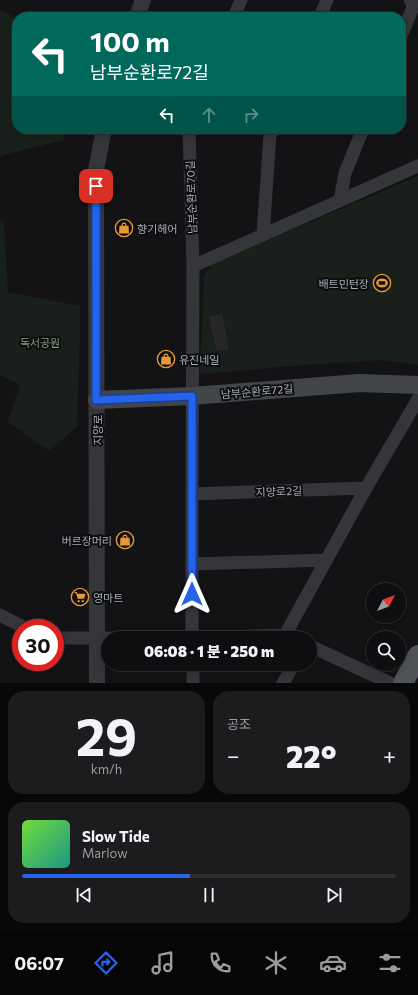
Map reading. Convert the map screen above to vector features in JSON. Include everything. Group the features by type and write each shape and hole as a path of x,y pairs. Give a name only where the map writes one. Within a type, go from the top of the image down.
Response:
{"main road":[{"name":"남부순환로72길","path":"96,400 192,396 359,383 418,386"},
{"path":"402,683 418,654"}],"street":[{"path":"139,12 143,0"},
{"path":"236,12 241,0"},
{"path":"322,12 327,0"},
{"path":"406,24 415,1"},
{"name":"지양로","path":"97,683 96,170 103,134"},
{"name":"남부순환로70길","path":"189,134 193,266 192,396"},
{"path":"263,235 270,134"},
{"path":"340,201 345,173 361,134"},
{"path":"193,266 418,166"},
{"path":"192,396 193,631"},
{"path":"291,631 326,560 418,399"},
{"name":"지양로2길","path":"192,494 366,488"},
{"path":"192,564 326,560"},
{"path":"0,615 12,621"},
{"path":"64,638 101,638"},
{"path":"317,649 390,683"},
{"path":"192,671 193,683"},
{"path":"283,683 290,671"}],"green space":[{"path":"0,10 12,16 12,134 65,134 64,140 0,157"},
{"path":"418,176 418,365 383,360 200,374 204,276 212,264"},
{"name":"독서공원","path":"0,220 4,221 8,292 80,306 77,427 50,450 40,445 8,422 20,385 0,375"}],"building":[{"path":"221,315 228,348 217,350 210,317"}],"place":[{"name":"향기헤어","path":"124,228"},
{"name":"배트민턴장","path":"382,283"},
{"name":"유진네일","path":"166,359"},
{"name":"버르장머리","path":"125,540"},
{"name":"영마트","path":"80,597"}],"route":[{"path":"96,186 96,400 192,396 192,594"}]}
